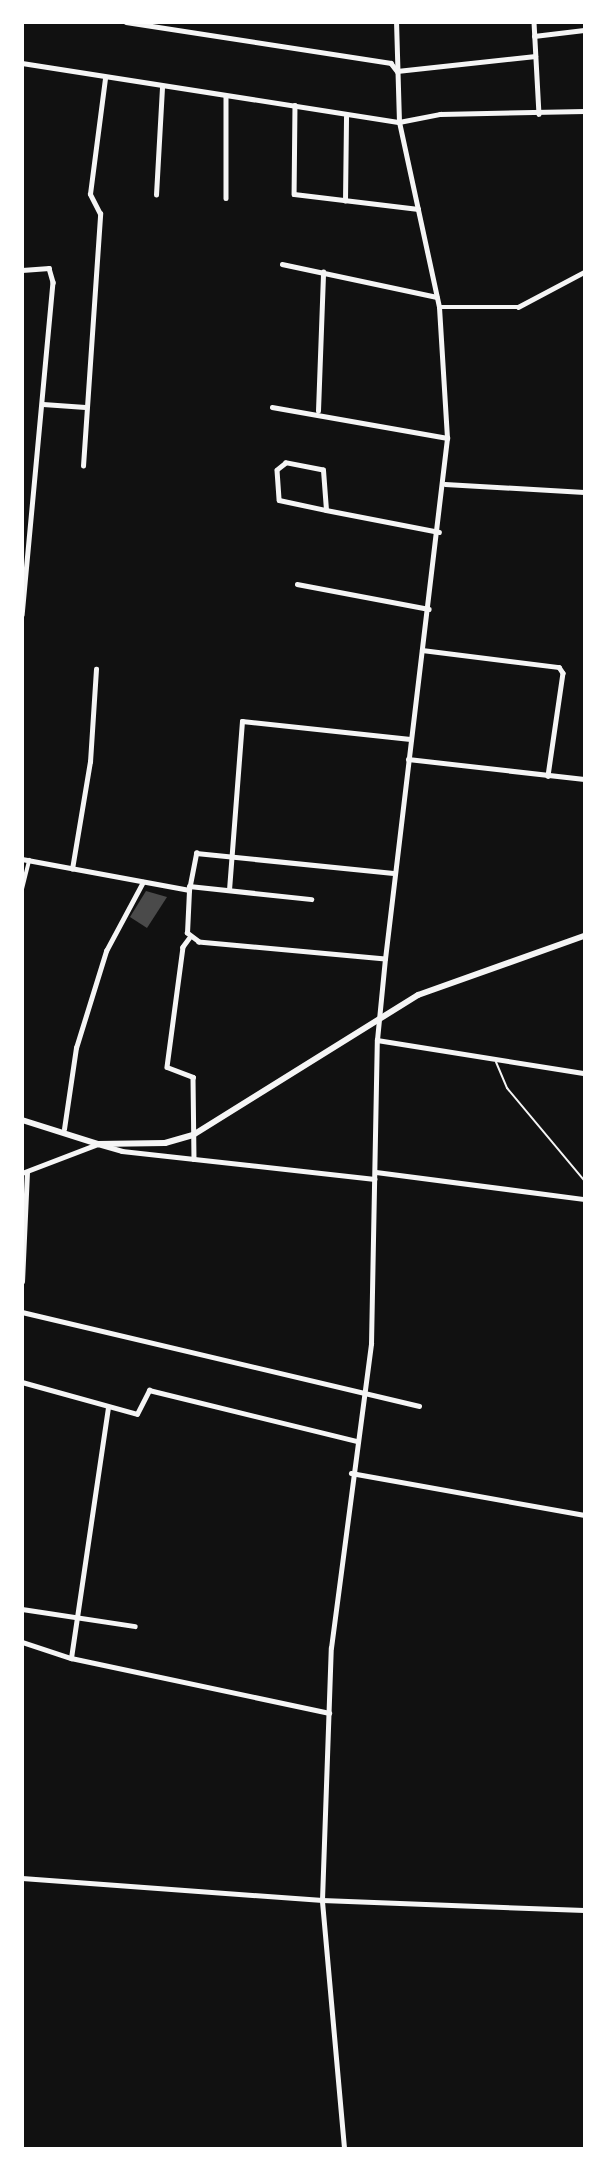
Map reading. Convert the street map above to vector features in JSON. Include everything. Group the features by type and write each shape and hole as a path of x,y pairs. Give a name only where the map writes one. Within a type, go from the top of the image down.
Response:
{"street":[{"path":"126,22 391,63 397,71"},
{"path":"344,2148 322,1900 329,1713 351,1473 370,1344 376,1172 377,1040 381,1020 393,873 445,484 447,438 439,307 399,122 396,22"},
{"path":"534,22 539,114"},
{"path":"534,36 585,30"},
{"path":"397,71 535,56"},
{"path":"22,63 162,87 295,105 346,117 399,122 440,114 539,114 585,111"},
{"path":"83,466 85,407 100,214 90,194 105,78"},
{"path":"156,195 162,87"},
{"path":"226,96 226,198"},
{"path":"295,105 294,194 417,209"},
{"path":"345,201 346,117"},
{"path":"282,264 437,297"},
{"path":"22,270 49,268 52,282 43,404 22,615"},
{"path":"318,411 323,273"},
{"path":"439,307 518,307 585,273"},
{"path":"43,404 85,407"},
{"path":"272,406 318,411 447,438"},
{"path":"326,510 323,470 286,463 277,470 279,500 326,510 439,532"},
{"path":"445,484 585,492"},
{"path":"297,584 429,609"},
{"path":"422,650 559,667 563,673 548,776"},
{"path":"72,870 90,762 96,669"},
{"path":"229,890 234,858 242,721 410,739"},
{"path":"408,759 585,779"},
{"path":"194,1159 193,1077 166,1067 183,947 191,936 189,888 196,853 393,873"},
{"path":"22,859 143,882 311,899"},
{"path":"22,889 29,860"},
{"path":"64,1129 76,1048 106,951 143,882"},
{"path":"191,936 199,942 385,959"},
{"path":"22,1282 25,1173 98,1144 145,1145 192,1135 437,986 585,936"},
{"path":"377,1040 496,1062 585,1073"},
{"path":"22,1120 64,1129 98,1144 194,1159 374,1179"},
{"path":"376,1172 584,1199"},
{"path":"22,1312 419,1406"},
{"path":"22,1383 137,1414 149,1389 356,1441"},
{"path":"71,1658 108,1408"},
{"path":"351,1473 585,1515"},
{"path":"22,1609 135,1626"},
{"path":"22,1642 71,1658 329,1713"},
{"path":"22,1878 322,1900 585,1910"}],"lane":[{"path":"496,1062 507,1088 584,1180 584,1199"}],"building":[{"path":"146,891 167,897 147,928 130,917"}]}
